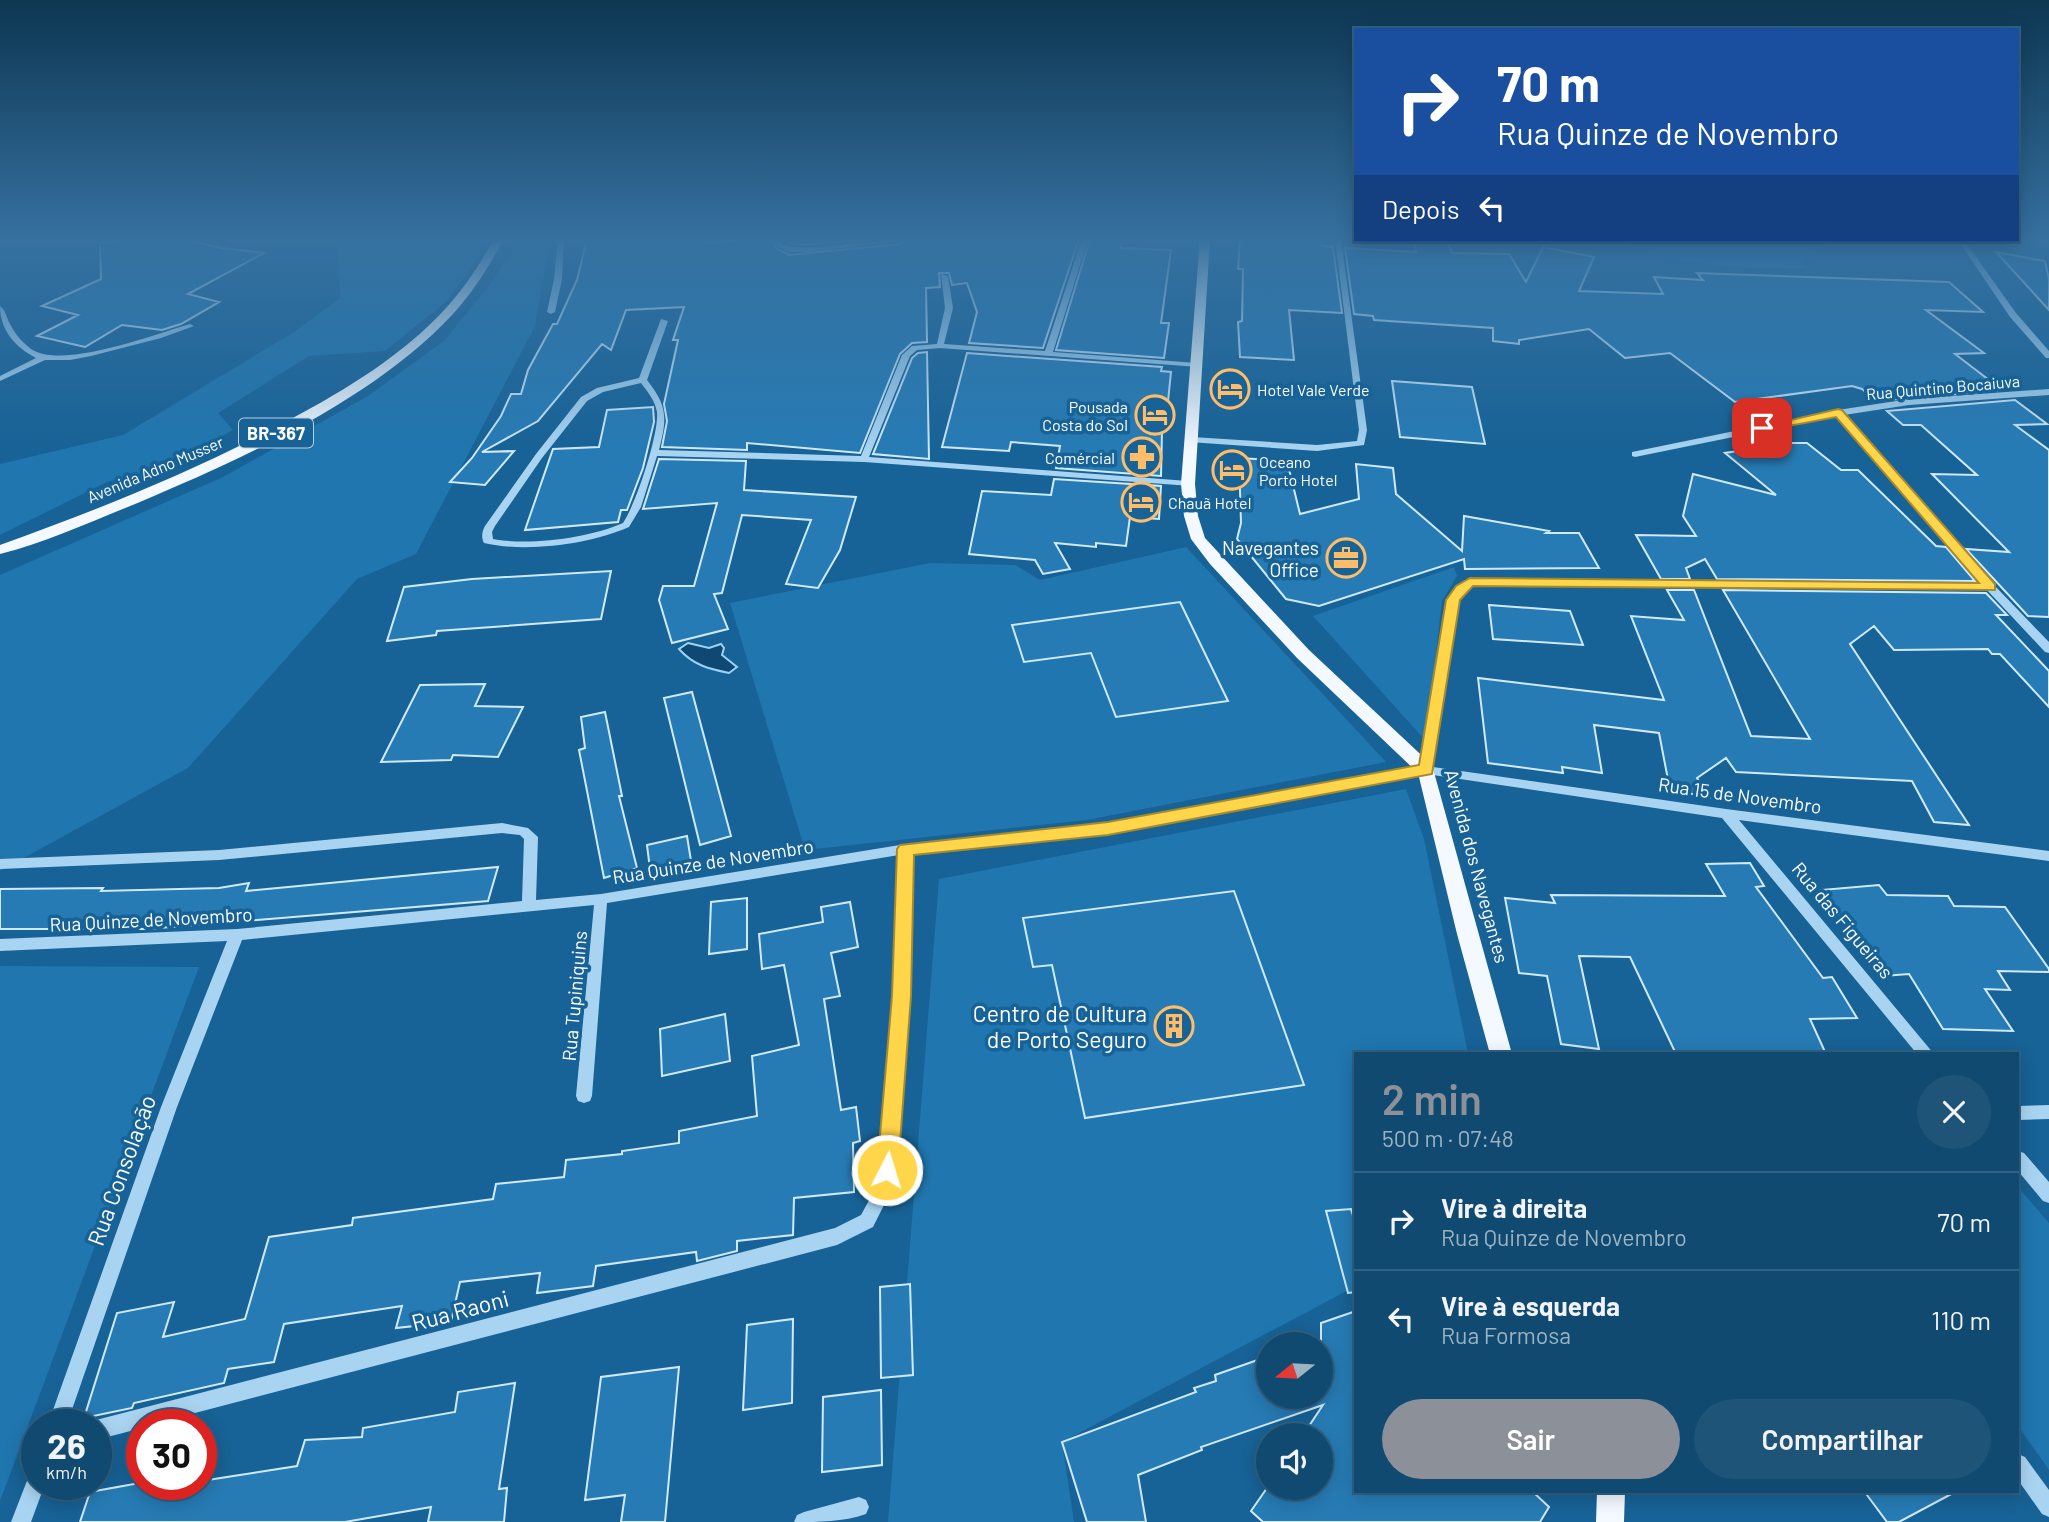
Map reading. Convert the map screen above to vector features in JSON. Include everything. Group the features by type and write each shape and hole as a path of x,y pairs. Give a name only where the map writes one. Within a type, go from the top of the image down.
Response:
{"main road":[{"name":"Avenida Adno Musser","path":"0,550 96,514 222,461 344,394 398,356 448,310"},
{"name":"Avenida dos Navegantes","path":"1200,310 1188,484 1191,516 1198,539 1215,561 1303,654 1426,770 1467,934 1500,1052"},
{"path":"1610,1522 1611,1493"}],"street":[{"path":"1,310 14,340 43,358"},
{"path":"940,346 949,310"},
{"path":"1049,353 1063,310"},
{"path":"1192,440 1317,448 1345,447 1361,443 1363,430 1347,310"},
{"path":"2010,310 2049,356"},
{"path":"643,380 664,321"},
{"path":"0,379 43,358 90,353 134,344 190,326"},
{"path":"864,459 906,355 915,348 940,346 1196,365"},
{"path":"643,380 656,397 661,418 639,504 628,524 610,532 572,538 509,545 488,541 487,532 497,516 584,399 600,390 643,380"},
{"name":"Rua Quintino Bocaiuva","path":"1634,454 1838,413 1909,402 2049,392"},
{"path":"1838,413 1990,587 2049,649"},
{"path":"652,453 864,459 1188,484"},
{"path":"1426,770 1453,600 1460,589 1470,582 1990,587"},
{"name":"Rua 15 de Novembro","path":"1426,770 1726,814 2049,856"},
{"name":"Rua Quinze de Novembro","path":"0,945 237,935 601,899 906,849 1108,828 1426,770"},
{"name":"Rua das Figueiras","path":"1726,814 1925,1052"},
{"path":"0,864 219,855 502,828 523,831 531,836 529,907"},
{"name":"Rua Raoni","path":"112,1426 837,1236 867,1220 886,1185 901,996 906,849"},
{"name":"Rua Tupiniquins","path":"584,1096 601,899"},
{"name":"Rua Consolação","path":"62,1409 169,1107 237,935"},
{"path":"2019,1113 2049,1112"},
{"path":"2019,1160 2049,1195"},
{"path":"2019,1465 2049,1507"},
{"path":"21,1522 29,1500"},
{"path":"804,1522 859,1507"}],"shaded area":[{"path":"324,310 436,310 385,351 309,356 218,413 233,430 168,467 107,482 0,535 0,464 123,435 294,332"},
{"path":"469,310 538,310 535,326 416,554 357,579 188,768 0,871 0,575 223,477 368,396 444,341"},
{"path":"1186,547 1386,762 1087,820 805,850 730,603 930,563 1015,565 1040,580"},
{"path":"1454,567 1457,576 1442,601 1426,741 1313,616"},
{"path":"688,643 709,648 721,644 724,648 722,655 737,667 729,673 696,663 679,649"},
{"path":"1406,789 1424,839 1468,1052 1354,1052 1354,1287 1269,1332 1256,1332 1256,1339 1062,1442 1074,1522 888,1522 939,879"},
{"path":"0,966 199,967 34,1409 21,1409 21,1445 0,1501"},
{"path":"2019,1188 2049,1223 2049,1470 2019,1427"}],"building":[{"path":"58,310 205,310 181,324 162,330 122,325 85,347 37,336 78,315"},
{"path":"563,310 626,310 611,350 602,344 538,421 482,452 514,451 485,485 450,482 472,458 501,416 511,394 521,394 528,370 553,324 557,324"},
{"path":"683,310 926,310 927,342 912,343 900,354 860,453 747,443 747,450 662,447 667,421 664,404 678,340 673,340"},
{"path":"1056,310 1043,348 969,343 977,312"},
{"path":"1068,310 1163,310 1161,323 1169,323 1164,358 1056,350"},
{"path":"1242,310 1289,310 1294,360 1240,357 1238,322 1242,321"},
{"path":"1289,310 1342,310 1342,313"},
{"path":"1353,310 1926,310 1984,353 1955,354 2002,390 1876,401 1862,389 1852,386 1735,402 1670,353 1625,358 1589,329 1519,340 1519,344 1493,341 1493,328 1374,320 1373,316 1354,314"},
{"path":"1927,310 1981,310 1983,312"},
{"path":"927,352 929,459 873,454 912,358 918,353"},
{"path":"967,353 1162,367 1161,371 1171,372 1165,431 1162,431 1161,476 1056,468 1060,446 1011,442 1009,451 942,447"},
{"path":"1392,381 1472,387 1485,444 1400,437"},
{"path":"2015,400 2047,424 2015,425 2049,450 2049,617 2028,616 1966,549 2009,552 1932,474 1977,475 1921,425 1903,425 1887,411"},
{"path":"653,407 654,422 643,468 627,510 621,510 618,522 525,530 553,449 599,447 607,410"},
{"path":"1789,443 1807,443 1841,470 1858,470 1936,546 1946,547 1975,581 1717,579 1705,559 1686,568 1690,579 1661,579 1636,535 1696,536 1683,516 1693,474 1776,495 1725,453"},
{"path":"1239,458 1287,461 1300,514 1359,499 1356,464 1393,468 1396,494 1462,551 1464,516 1549,531 1546,533 1579,533 1599,568 1465,569 1464,559 1319,606 1286,599 1237,539 1241,523"},
{"path":"659,459 746,461 744,490 856,497 840,550 818,588 786,584 811,520 742,515 722,593 714,594 728,629 672,643 659,600 663,586 694,586 717,503 643,509"},
{"path":"1054,479 1161,486 1159,519 1130,517 1126,546 1096,543 1096,547 1055,543 1070,569 1043,574 1035,560 969,554 982,491 1051,495"},
{"path":"611,571 601,619 437,631 436,635 387,641 404,587 472,579"},
{"path":"1667,590 1694,590 1751,736 1810,739 1723,590 1986,593 2007,615 1996,615 2049,671 2049,707 2000,654 1992,654 1988,649 1894,650 1874,626 1850,644 1969,825 1934,822 1912,781 1736,772 1726,758 1697,778 1709,797 1670,790 1659,733 1594,725 1602,773 1562,767 1563,773 1488,763 1478,678 1664,700 1631,616 1684,620"},
{"path":"1180,602 1228,701 1116,717 1091,653 1024,662 1012,625"},
{"path":"1489,605 1570,611 1583,645 1493,639"},
{"path":"485,684 475,706 523,707 498,757 453,755 451,760 381,762 420,685"},
{"path":"692,692 731,836 700,845 664,698"},
{"path":"605,712 622,796 619,796 637,868 604,878 579,750 585,748 581,717"},
{"path":"687,836 692,867 651,877 647,845"},
{"path":"1750,863 1764,886 1756,887 1823,978 1832,977 1857,1018 1810,1019 1825,1052 1675,1052 1630,957 1579,956 1599,1049 1561,1044 1547,976 1519,973 1505,898 1555,903 1551,895 1725,896 1706,864"},
{"path":"498,867 488,901 146,929 0,929 0,889 103,888 101,891 219,888 249,883 246,891"},
{"path":"1879,885 1887,895 1948,896 1954,906 2005,907 2049,969 2049,972 1998,971 2010,990 1985,989 2013,1031 1943,1029 1909,974 1883,976 1821,890"},
{"name":"Centro de Cultura de Porto Seguro","path":"1234,891 1304,1085 1085,1118 1052,965 1033,967 1023,918"},
{"path":"747,898 747,949 709,954 711,902"},
{"path":"850,902 858,947 831,953 840,996 824,999 841,1110 856,1107 860,1141 853,1143 854,1192 794,1198 793,1235 737,1241 737,1251 697,1261 696,1252 596,1266 593,1286 537,1293 540,1273 460,1282 451,1322 396,1328 402,1306 284,1324 274,1362 228,1369 224,1383 134,1403 132,1408 112,1412 112,1409 87,1409 117,1313 174,1302 163,1337 245,1319 269,1237 352,1225 353,1218 493,1199 496,1184 564,1177 566,1160 622,1154 622,1151 679,1143 679,1131 757,1116 752,1056 799,1045 784,965 762,969 759,934 823,922 821,907"},
{"path":"725,1014 730,1061 662,1076 660,1029"},
{"path":"1351,1209 1354,1219 1354,1292 1348,1293 1326,1211"},
{"path":"910,1284 913,1375 881,1378 880,1287"},
{"path":"1354,1312 1354,1493 1534,1493 1549,1507 1540,1522 1263,1522 1251,1511 1259,1500 1333,1500 1333,1423 1311,1423 1320,1409 1334,1409 1334,1332 1321,1332 1321,1323"},
{"path":"793,1319 792,1403 743,1410 747,1325"},
{"path":"1256,1361 1256,1409 1311,1409 1271,1423 1256,1423 1256,1428 1201,1447 1202,1450 1138,1475 1146,1522 1087,1522 1062,1442 1196,1392 1194,1388 1216,1381 1215,1375"},
{"path":"679,1367 665,1522 621,1522 625,1495 585,1500 601,1377"},
{"path":"515,1383 499,1489 507,1488 504,1522 428,1522 431,1507 345,1522 80,1522 87,1500 112,1500 112,1488 126,1485 126,1500 217,1500 217,1479 297,1466 305,1440 362,1437 363,1428 455,1412 458,1392"},
{"path":"881,1390 882,1465 822,1472 823,1397"},
{"path":"1865,1493 1953,1493 1899,1522 1887,1522"}],"place":[{"name":"Hotel Vale Verde","path":"1230,389"},
{"name":"Pousada Costa do Sol","path":"1155,415"},
{"name":"Comércial","path":"1142,457"},
{"name":"Oceano Porto Hotel","path":"1232,470"},
{"name":"Chauã Hotel","path":"1141,502"},
{"name":"Navegantes Office","path":"1346,558"},
{"name":"Centro de Cultura de Porto Seguro","path":"1174,1026"}],"route":[{"path":"887,1170 901,996 906,849 1108,828 1426,770 1453,600 1460,589 1470,582 1990,587 1838,413 1762,428"}]}
